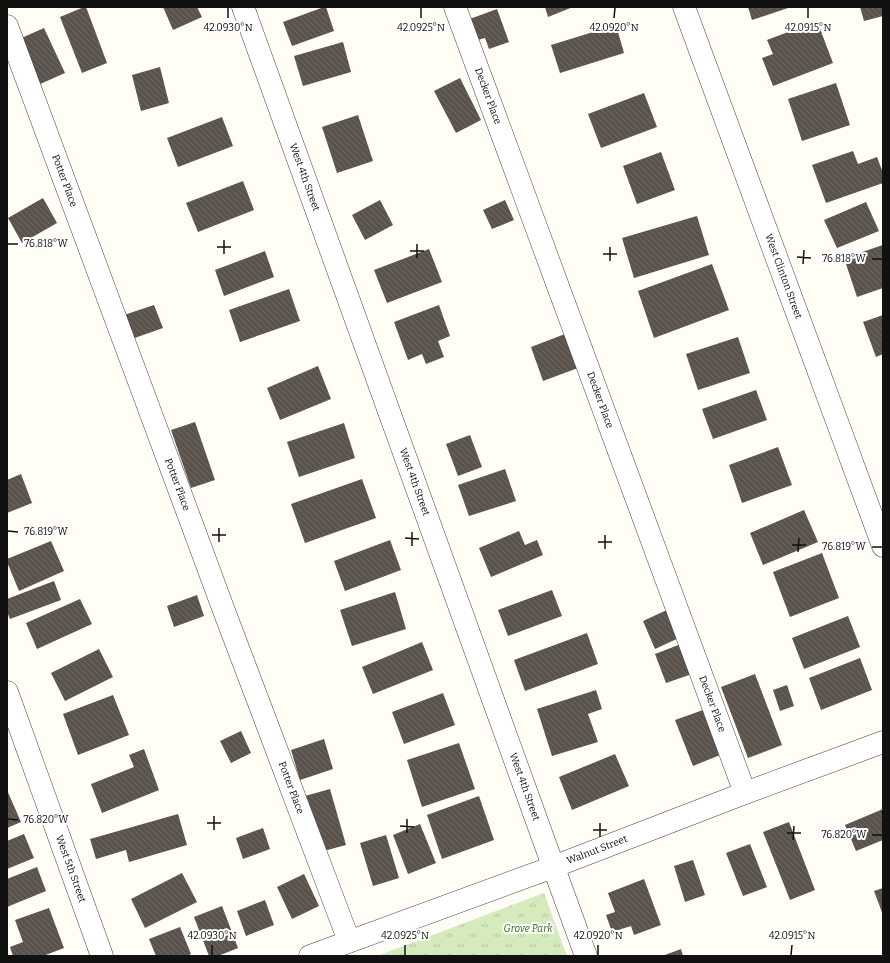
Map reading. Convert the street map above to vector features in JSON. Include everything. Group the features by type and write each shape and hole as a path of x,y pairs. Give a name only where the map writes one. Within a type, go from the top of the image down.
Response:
{"street":[{"name":"West 4th Street","path":"243,7 586,956"},
{"name":"Decker Place","path":"455,7 745,792"},
{"name":"West Clinton Street","path":"684,7 883,546"},
{"name":"Potter Place","path":"7,26 349,941"},
{"name":"West 5th Street","path":"7,692 14,732 102,956"},
{"name":"Walnut Street","path":"310,956 553,867 745,792 883,742"}],"green space":[{"name":"Grove Park","path":"544,893 567,956 377,956"}],"building":[{"path":"86,7 107,63 82,73 60,17"},
{"path":"163,7 197,7 202,17 173,30"},
{"path":"326,7 334,31 292,46 283,22"},
{"path":"545,7 573,7 548,17"},
{"path":"748,7 791,7 752,20"},
{"path":"860,7 883,7 883,16 864,21"},
{"path":"497,9 509,42 489,49 485,38 474,41 467,20"},
{"path":"817,21 833,63 773,86 762,58 773,54 767,40"},
{"path":"616,25 624,53 560,73 551,45"},
{"path":"44,28 65,73 38,85 17,40"},
{"path":"343,42 351,72 303,86 294,56"},
{"path":"160,67 169,103 141,111 132,75"},
{"path":"460,78 481,120 456,133 434,91"},
{"path":"836,83 850,125 802,141 788,99"},
{"path":"644,93 657,127 601,148 588,114"},
{"path":"358,115 373,161 337,173 322,127"},
{"path":"222,117 233,146 178,167 167,138"},
{"path":"853,151 858,164 877,157 883,173 883,183 826,203 812,165"},
{"path":"661,152 675,190 637,204 623,166"},
{"path":"243,181 254,210 198,232 186,203"},
{"path":"43,198 57,223 22,243 8,218"},
{"path":"380,200 393,225 365,240 352,215"},
{"path":"505,200 514,220 492,229 483,210"},
{"path":"866,202 879,231 837,248 824,220"},
{"path":"697,216 709,255 634,278 622,238"},
{"path":"883,245 883,288 857,297 844,258"},
{"path":"429,249 442,282 387,303 374,270"},
{"path":"265,251 274,277 224,296 215,270"},
{"path":"712,264 729,310 654,338 638,291"},
{"path":"289,289 300,321 240,342 229,310"},
{"path":"154,305 163,328 129,340 121,316"},
{"path":"439,305 450,336 438,341 444,357 426,364 422,354 408,360 394,322"},
{"path":"883,315 883,354 876,357 863,322"},
{"path":"565,334 578,368 543,381 531,347"},
{"path":"738,337 750,373 698,390 686,354"},
{"path":"318,366 331,399 280,420 267,388"},
{"path":"756,390 767,420 713,439 702,409"},
{"path":"195,422 215,480 191,488 171,430"},
{"path":"344,423 355,458 299,477 287,442"},
{"path":"470,435 482,467 458,476 446,444"},
{"path":"778,447 792,485 742,503 729,465"},
{"path":"505,469 516,501 469,516 458,485"},
{"path":"21,474 32,503 7,513 7,480"},
{"path":"362,479 376,518 305,543 291,504"},
{"path":"804,510 818,542 763,565 750,533"},
{"path":"519,531 525,545 537,540 543,555 491,577 479,548"},
{"path":"390,540 401,570 345,591 334,561"},
{"path":"51,541 64,571 19,591 7,559"},
{"path":"822,553 839,598 790,617 773,572"},
{"path":"54,581 61,600 10,619 7,612 7,599"},
{"path":"552,590 562,616 508,636 498,610"},
{"path":"395,592 406,629 352,646 340,610"},
{"path":"197,595 204,616 174,627 167,606"},
{"path":"80,599 92,624 37,649 26,623"},
{"path":"669,609 681,637 655,649 643,621"},
{"path":"848,616 860,647 804,669 792,638"},
{"path":"587,633 598,664 525,691 514,660"},
{"path":"422,642 433,670 373,694 362,667"},
{"path":"681,644 692,674 666,683 655,654"},
{"path":"99,649 113,677 65,701 51,673"},
{"path":"860,658 872,690 821,710 809,678"},
{"path":"755,674 782,745 748,758 721,687"},
{"path":"787,685 794,706 780,711 773,690"},
{"path":"596,690 602,709 588,714 598,742 552,756 537,709"},
{"path":"443,693 455,725 404,744 392,712"},
{"path":"113,695 129,735 78,755 63,714"},
{"path":"703,710 720,755 693,766 675,720"},
{"path":"241,731 251,753 231,763 220,741"},
{"path":"324,739 333,769 300,780 291,750"},
{"path":"459,743 475,789 422,807 407,760"},
{"path":"144,749 159,790 102,813 91,784 134,767 129,755"},
{"path":"615,754 629,786 572,810 559,777"},
{"path":"330,789 346,845 320,852 305,796"},
{"path":"7,790 21,822 7,828"},
{"path":"479,796 494,840 442,859 427,815"},
{"path":"883,809 883,840 856,851 845,825"},
{"path":"178,814 187,845 129,862 126,850 96,859 90,839"},
{"path":"789,822 815,890 790,900 763,832"},
{"path":"420,824 436,863 408,874 393,835"},
{"path":"263,828 270,849 243,859 236,838"},
{"path":"24,834 34,858 7,869 7,841"},
{"path":"386,835 399,878 373,886 360,843"},
{"path":"750,844 767,887 743,896 726,853"},
{"path":"693,860 705,895 685,902 674,866"},
{"path":"37,867 46,891 7,907 7,879"},
{"path":"182,873 197,902 145,928 131,899"},
{"path":"304,874 319,906 292,919 277,887"},
{"path":"644,879 661,925 634,935 631,926 612,932 606,915 615,912 608,893"},
{"path":"883,888 883,915 874,891"},
{"path":"265,900 274,925 246,936 237,911"},
{"path":"222,906 238,948 218,956 209,956 194,917"},
{"path":"49,908 64,948 43,956 13,956 10,947 23,942 15,920"},
{"path":"180,927 191,954 187,956 156,956 149,939"},
{"path":"681,949 683,956 662,956"}]}
